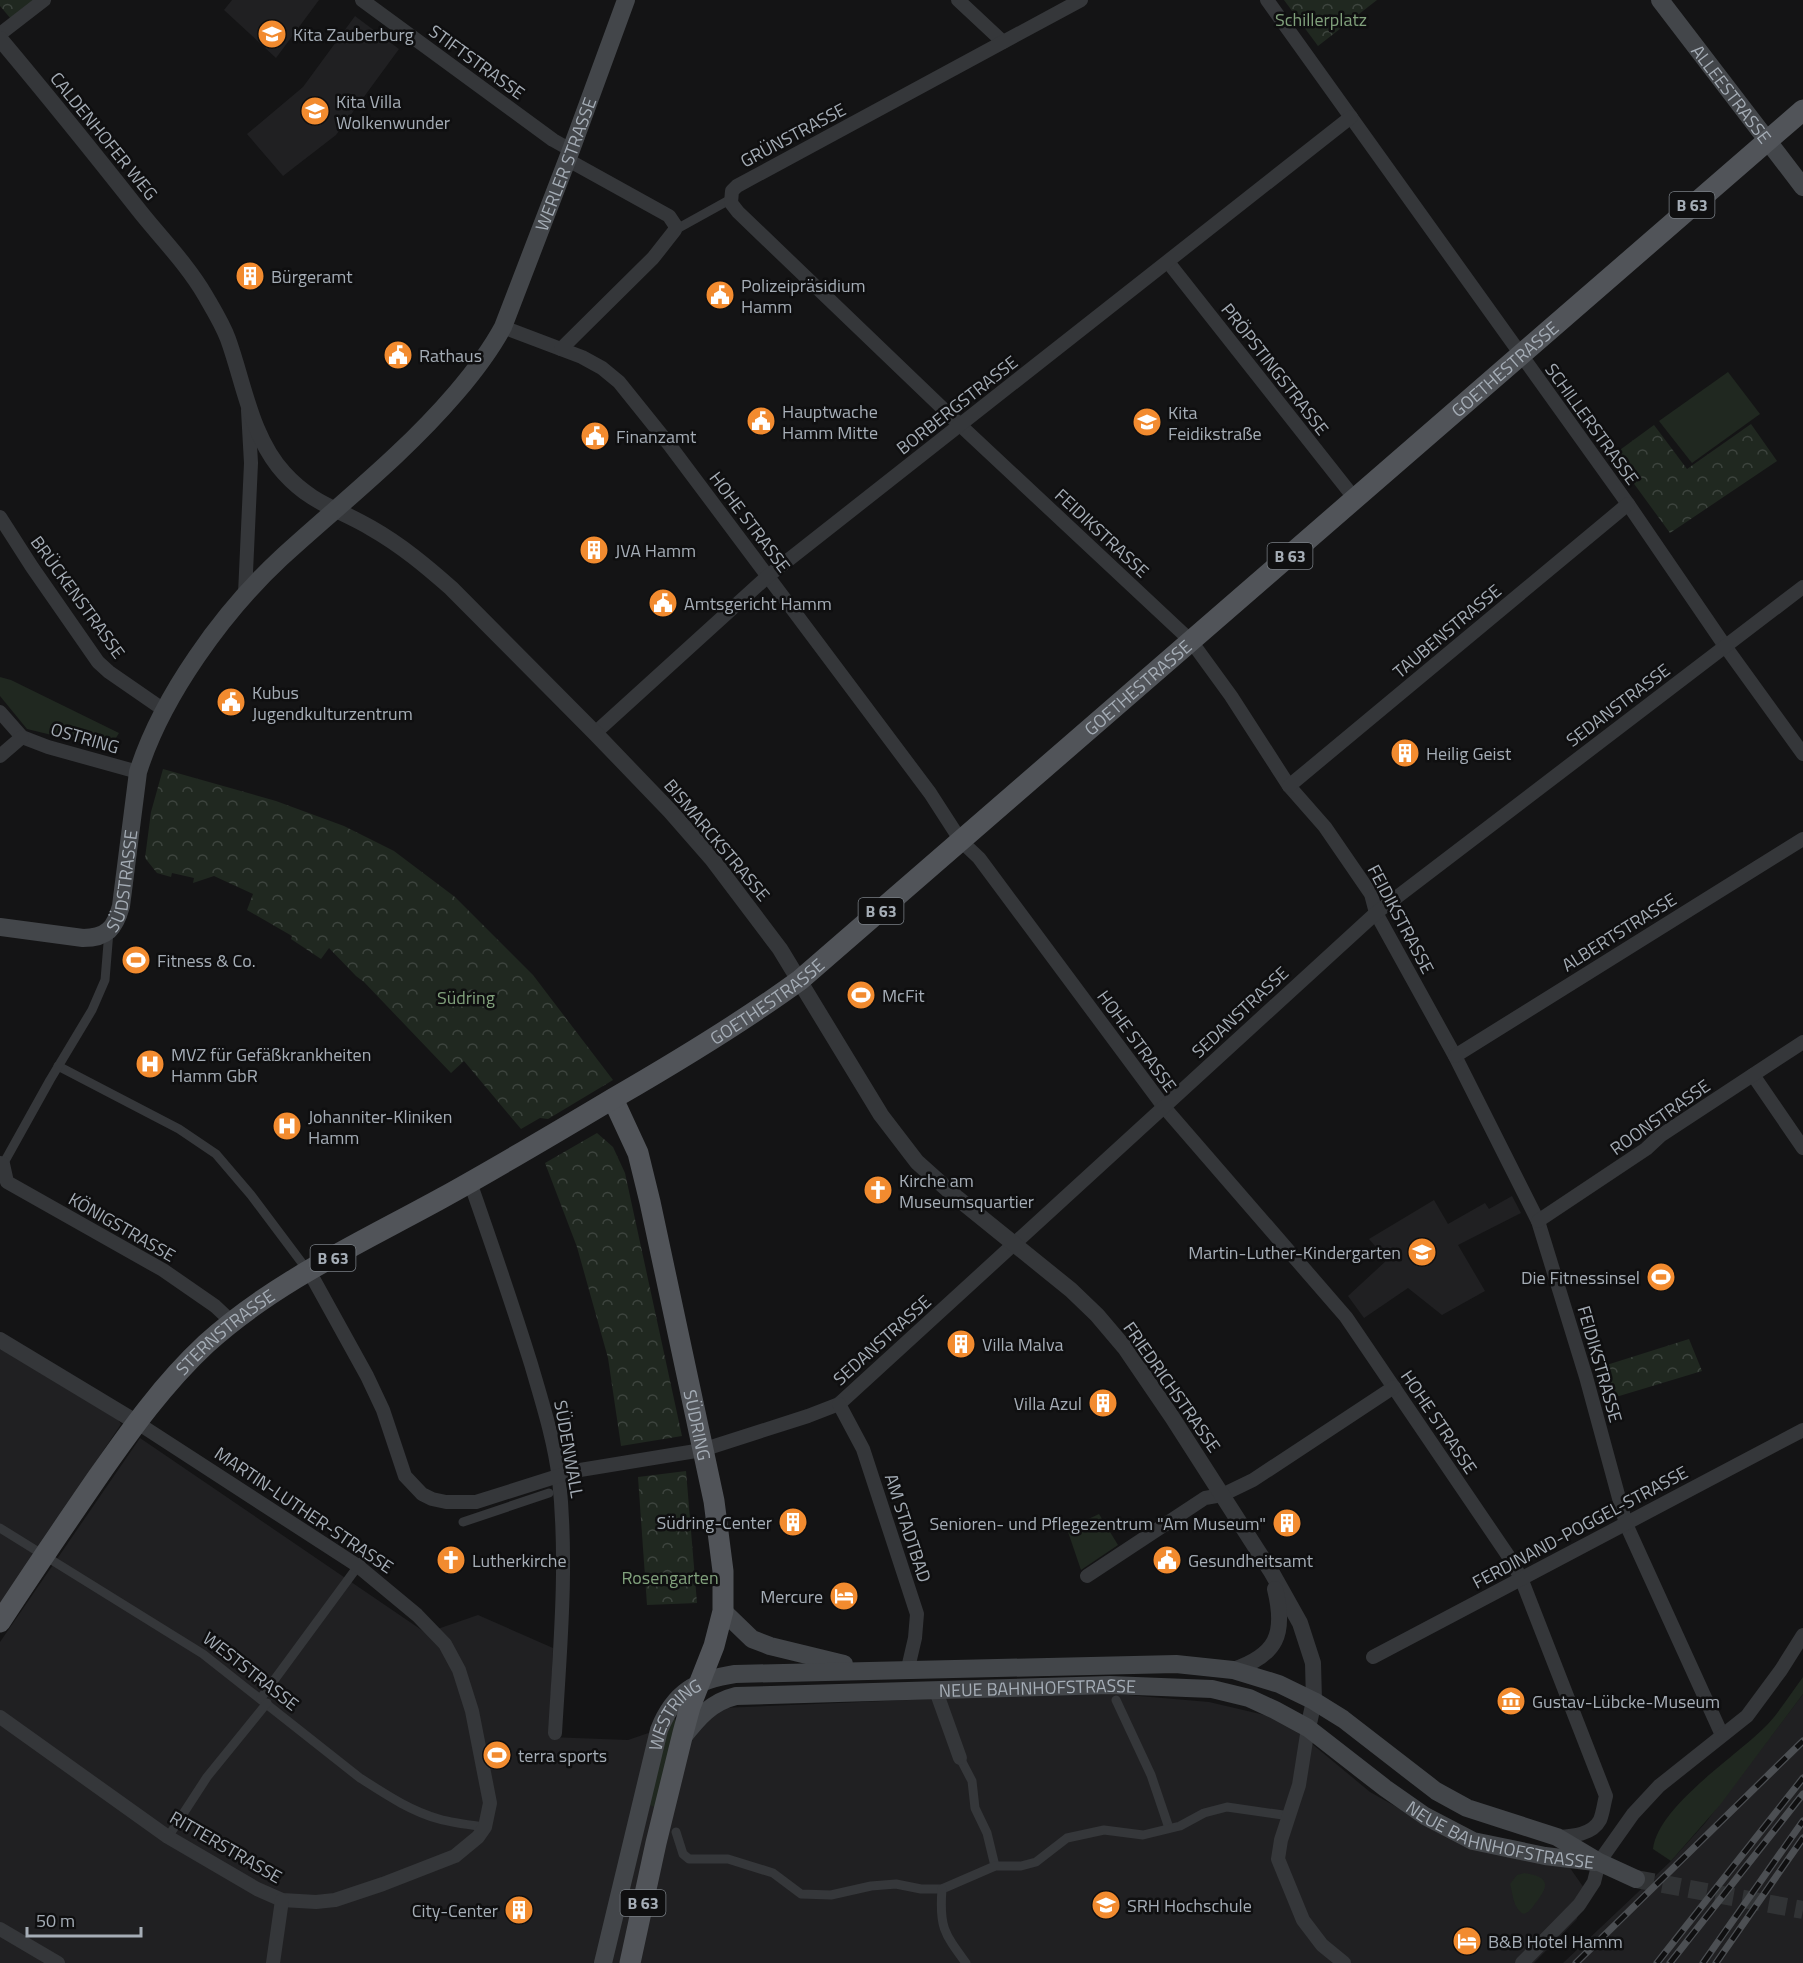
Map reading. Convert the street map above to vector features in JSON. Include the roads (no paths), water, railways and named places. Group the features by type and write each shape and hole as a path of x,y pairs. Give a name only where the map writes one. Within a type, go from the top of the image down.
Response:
{"main road":[{"name":"WERLER STRASSE","path":"335,511 425,428 483,360 503,327 570,155 626,0"},
{"name":"ALLEESTRASSE","path":"1660,0 1766,142 1803,187"},
{"name":"B 63","path":"1766,142 1803,110"},
{"name":"GOETHESTRASSE","path":"471,1182 536,1146 755,1012 800,980 1766,142"},
{"name":"SÜDSTRASSE","path":"109,931 118,919 121,906 138,772 164,710 192,666 245,594 281,558 335,511"},
{"path":"0,927 83,938 97,938 109,931"},
{"name":"SÜDRING","path":"613,1099 638,1153 720,1539 723,1611 714,1646 699,1682"},
{"name":"STERNSTRASSE","path":"44,1554 136,1422 182,1368 232,1322 258,1302 309,1271 471,1182"},
{"name":"B 63","path":"0,1622 44,1554"},
{"path":"723,1611 752,1639 770,1646 869,1670"},
{"name":"NEUE BAHNHOFSTRASSE","path":"699,1682 735,1674 908,1668 1176,1664 1233,1670 1279,1683 1314,1701 1365,1735 1436,1791 1467,1808 1557,1837 1599,1862"},
{"name":"WESTRING","path":"630,1963 656,1843 682,1738 699,1682"},
{"name":"WESTRING","path":"603,1963 659,1730 672,1704 699,1682"},
{"name":"NEUE BAHNHOFSTRASSE","path":"682,1738 710,1706 735,1696 1110,1685 1201,1688 1249,1698 1308,1728 1425,1816 1473,1841 1545,1857 1599,1862"},
{"path":"1599,1862 1636,1879"}],"street":[{"path":"0,34 44,0"},
{"name":"STIFTSTRASSE","path":"362,0 553,140 570,155"},
{"path":"958,0 1003,42"},
{"name":"GRÜNSTRASSE","path":"561,349 653,258 675,230 731,199 732,191 737,186 1081,0"},
{"name":"SCHILLERSTRASSE","path":"1267,0 1628,504 1725,646 1803,754"},
{"name":"CALDENHOFER WEG","path":"0,39 203,291 223,327 248,402"},
{"name":"BORBERGSTRASSE","path":"596,733 768,576 1351,117"},
{"path":"570,155 669,216 675,225 675,230"},
{"name":"FEIDIKSTRASSE","path":"731,199 732,206 738,212 960,425 1191,641 1231,696 1289,786 1324,827 1371,894 1376,913 1455,1056 1538,1221 1586,1377 1626,1524 1722,1735"},
{"name":"PRÖPSTINGSTRASSE","path":"1168,262 1355,499"},
{"name":"HOHE STRASSE","path":"503,327 561,349 602,368 619,382 930,793 960,841 980,858 1164,1107 1351,1324 1521,1578 1606,1796 1600,1820 1591,1829 1577,1835 1557,1837"},
{"path":"245,594 251,463 248,402"},
{"name":"BISMARCKSTRASSE","path":"248,402 262,439 282,471 309,496 385,536 451,588 596,733 670,811 746,902 800,980 881,1115 899,1140 937,1181 1015,1244"},
{"name":"TAUBENSTRASSE","path":"1289,786 1628,504"},
{"name":"BRÜCKENSTRASSE","path":"0,517 98,662 164,710"},
{"name":"SEDANSTRASSE","path":"309,1271 367,1376 382,1410 405,1476 422,1494 432,1499 446,1502 476,1502 590,1468 702,1450 839,1404 1266,1011 1376,913 1803,586"},
{"name":"OSTRING","path":"0,712 22,737 48,747 138,772"},
{"name":"OSTRING","path":"0,756 22,737"},
{"name":"ALBERTSTRASSE","path":"1455,1056 1803,838"},
{"name":"SÜDSTRASSE","path":"1,1165 92,1010 105,980 109,931"},
{"name":"ROONSTRASSE","path":"1538,1221 1646,1149 1660,1136 1803,1042"},
{"path":"58,1066 179,1129 216,1154 251,1195 309,1271"},
{"path":"1753,1075 1803,1148"},
{"name":"KÖNIGSTRASSE","path":"1,1165 7,1182 163,1270 215,1306 232,1322"},
{"name":"SÜDENWALL","path":"471,1182 549,1423 558,1477 563,1528 564,1597 555,1733"},
{"name":"FRIEDRICHSTRASSE","path":"1015,1244 1071,1290 1125,1348 1272,1573 1300,1623 1313,1663 1314,1701 1308,1728"},
{"name":"MARTIN-LUTHER-STRASSE","path":"0,1340 136,1422 359,1564 435,1632 445,1644 459,1670 472,1711 489,1792 490,1803 485,1827"},
{"path":"1087,1576 1205,1498 1222,1495 1252,1480 1394,1387"},
{"name":"AM STADTBAD","path":"839,1404 863,1449 917,1614 915,1638 908,1668"},
{"name":"FERDINAND-POGGEL-STRASSE","path":"1373,1657 1803,1430"},
{"path":"463,1522 549,1493"},
{"name":"WESTSTRASSE","path":"0,1528 203,1654 360,1778 383,1793 412,1809 439,1819 485,1827"},
{"path":"168,1837 207,1777 264,1701 359,1564"},
{"name":"FRIEDRICHSTRASSE","path":"1233,1670 1251,1664 1262,1657 1273,1644 1279,1623 1279,1606 1272,1573"},
{"path":"1522,1963 1579,1905 1594,1882 1599,1862 1633,1814 1659,1786 1747,1716 1781,1670 1803,1635"},
{"path":"936,1691 960,1758 972,1781 975,1808 987,1833 995,1866"},
{"path":"1116,1700 1151,1775 1169,1828"},
{"name":"RITTERSTRASSE","path":"0,1717 168,1837 257,1889 282,1900 316,1902 335,1900 383,1884 455,1856 478,1837 485,1827"},
{"path":"1308,1728 1299,1785 1281,1840 1278,1859 1303,1920 1322,1945 1344,1963"},
{"path":"676,1832 683,1854 689,1859 728,1859 773,1874 801,1894 831,1895 871,1886 896,1884 921,1889 942,1889 995,1866 1021,1866 1035,1862 1067,1838 1104,1830 1143,1834 1180,1826 1204,1814 1227,1807 1290,1815"},
{"path":"942,1889 942,1924 966,1963"},
{"path":"273,1963 282,1900"},
{"path":"0,1929 58,1963"}],"tunnel":[{"path":"1636,1879 1803,1910"}],"railway":[{"path":"1576,1963 1803,1741"},
{"path":"1657,1963 1803,1778"},
{"path":"1670,1963 1803,1794"},
{"path":"1703,1963 1803,1821"},
{"path":"1716,1963 1803,1838"}],"place":[{"name":"Kita Zauberburg","path":"272,34"},
{"name":"Kita Villa Wolkenwunder","path":"315,111"},
{"name":"Bürgeramt","path":"250,276"},
{"name":"Polizeipräsidium Hamm","path":"720,295"},
{"name":"Rathaus","path":"398,355"},
{"name":"Hauptwache Hamm Mitte","path":"761,421"},
{"name":"Kita Feidikstraße","path":"1147,422"},
{"name":"Finanzamt","path":"595,436"},
{"name":"JVA Hamm","path":"594,550"},
{"name":"Amtsgericht Hamm","path":"663,603"},
{"name":"Kubus Jugendkulturzentrum","path":"231,702"},
{"name":"Heilig Geist","path":"1405,753"},
{"name":"Fitness & Co.","path":"136,960"},
{"name":"McFit","path":"861,995"},
{"name":"MVZ für Gefäßkrankheiten Hamm GbR","path":"150,1064"},
{"name":"Johanniter-Kliniken Hamm","path":"287,1126"},
{"name":"Kirche am Museumsquartier","path":"878,1190"},
{"name":"Martin-Luther-Kindergarten","path":"1422,1252"},
{"name":"Die Fitnessinsel","path":"1661,1277"},
{"name":"Villa Malva","path":"961,1344"},
{"name":"Villa Azul","path":"1103,1403"},
{"name":"Südring-Center","path":"793,1522"},
{"name":"Senioren- und Pflegezentrum \"Am Museum\"","path":"1287,1523"},
{"name":"Lutherkirche","path":"451,1560"},
{"name":"Gesundheitsamt","path":"1167,1560"},
{"name":"Mercure","path":"844,1596"},
{"name":"Gustav-Lübcke-Museum","path":"1511,1701"},
{"name":"terra sports","path":"497,1755"},
{"name":"SRH Hochschule","path":"1106,1905"},
{"name":"City-Center","path":"519,1910"},
{"name":"B&B Hotel Hamm","path":"1467,1941"}],"park label":[{"name":"Schillerplatz","path":"1321,19"},
{"name":"Südring","path":"466,997"},
{"name":"Rosengarten","path":"670,1577"}]}
